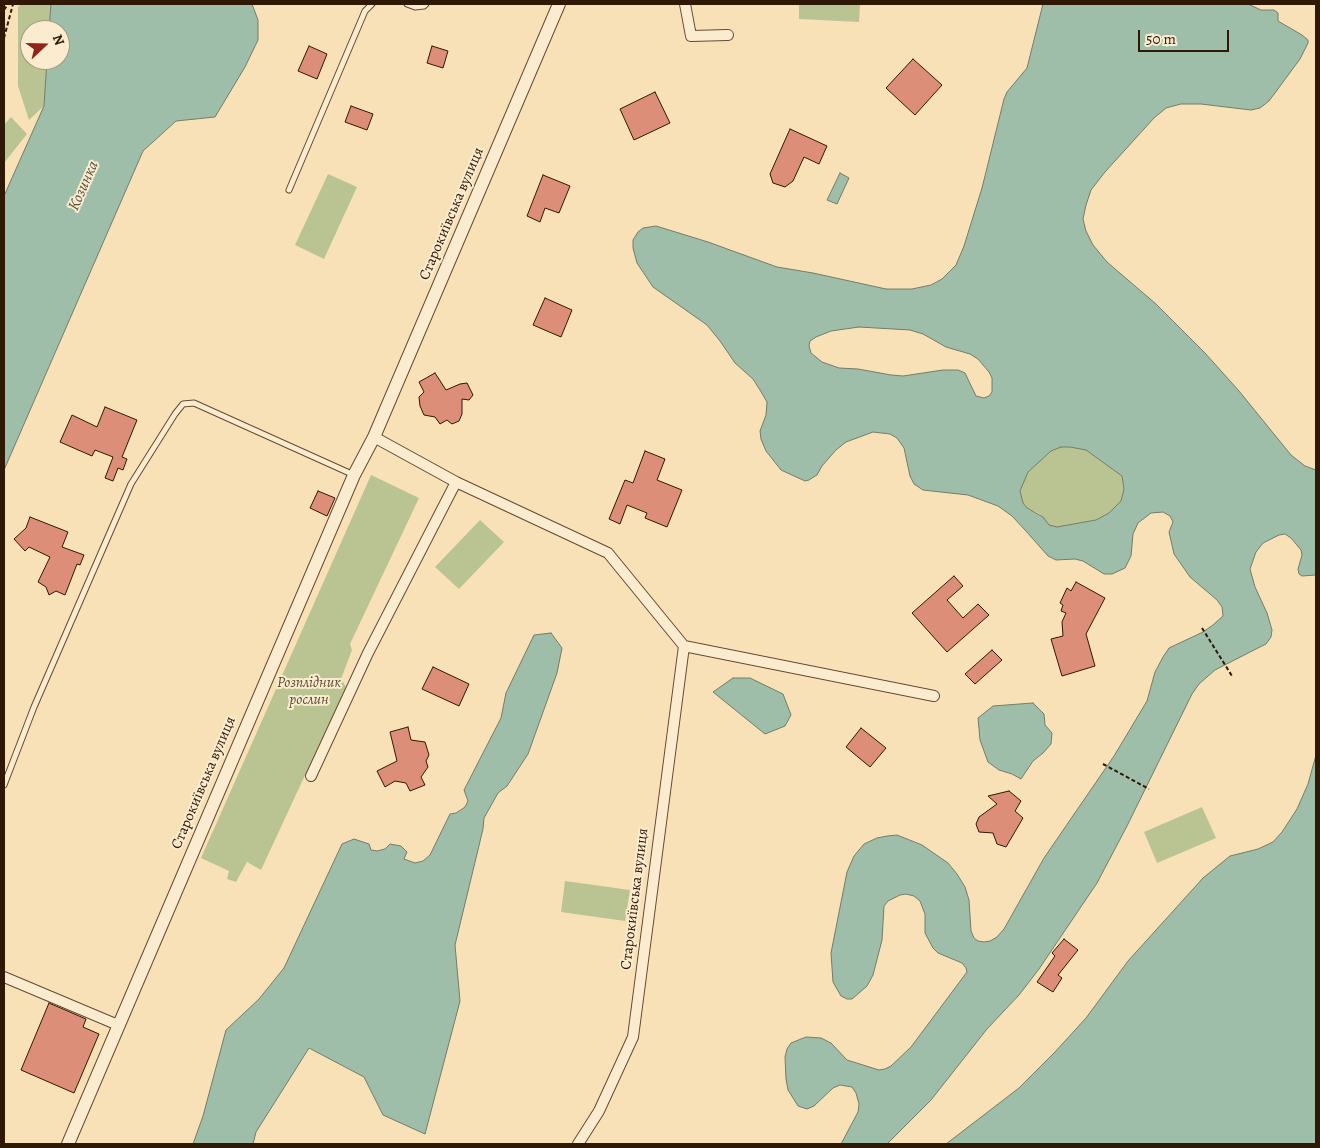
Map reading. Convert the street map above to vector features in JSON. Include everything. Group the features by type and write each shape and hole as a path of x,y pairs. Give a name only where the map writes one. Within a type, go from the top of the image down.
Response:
{"street":[{"name":"Старокиївська вулиця","path":"68,1144 354,475 374,437 559,4"},
{"path":"685,4 691,36 728,35"},
{"path":"374,437 456,482 608,554 684,646 934,696"},
{"path":"312,776 368,653 456,482"},
{"name":"Старокиївська вулиця","path":"578,1144 599,1111 633,1037 684,646"},
{"path":"4,977 118,1025"}],"lane":[{"path":"289,190 365,11 372,4"},
{"path":"406,4 415,7 426,4"},
{"path":"4,785 34,707 131,484 174,414 183,404 194,403 354,475"}],"path":[{"path":"4,10 8,4"},
{"path":"4,38 13,4"},
{"path":"1202,628 1232,676"},
{"path":"1103,764 1149,790"}],"green space":[{"path":"21,4 51,4 50,20 20,20 20,70 46,70 44,106 29,120 18,86 18,7"},
{"path":"799,4 860,4 859,22 799,19"},
{"path":"11,117 27,134 4,163 4,125"},
{"path":"328,174 357,187 324,259 295,245"},
{"path":"1061,447 1086,450 1122,476 1124,489 1121,501 1109,513 1096,520 1057,527 1049,525 1040,514 1027,508 1023,503 1020,491 1028,472 1051,451"},
{"name":"Розплідник рослин","path":"371,475 419,498 350,644 352,650 341,679 346,687 261,870 247,862 236,882 227,879 229,871 201,858"},
{"path":"480,520 504,542 459,589 435,567"},
{"path":"1202,807 1216,838 1157,863 1144,832"},
{"path":"565,881 630,890 625,921 561,912"}],"water":[{"name":"Козинка","path":"51,4 252,4 258,20 258,40 245,67 215,117 176,121 143,151 4,470 4,196 44,106 46,70 70,70 70,20 50,20"},
{"path":"1043,4 1248,4 1261,10 1274,10 1278,13 1278,21 1308,40 1300,59 1269,101 1260,108 1251,110 1201,104 1181,104 1166,108 1154,118 1091,190 1083,219 1086,231 1093,245 1107,262 1156,304 1205,353 1291,455 1305,466 1316,470 1316,575 1302,576 1299,574 1301,550 1285,534 1263,543 1256,552 1250,569 1255,587 1267,613 1272,630 1271,637 1266,644 1215,670 1199,684 1192,694 1097,883 1039,969 1019,995 987,1029 931,1100 887,1144 841,1144 858,1112 859,1104 856,1093 852,1087 840,1085 833,1088 814,1106 807,1109 798,1106 788,1090 786,1079 785,1057 791,1043 806,1037 821,1038 831,1043 847,1060 879,1070 885,1069 891,1066 911,1047 967,972 962,963 938,953 933,948 925,933 925,914 920,901 914,896 900,895 888,901 884,906 882,940 873,975 867,986 852,999 841,996 833,982 831,953 847,872 854,856 864,844 887,836 897,835 922,845 948,863 965,887 969,900 971,931 974,938 984,942 997,937 1004,929 1044,858 1114,756 1147,701 1155,672 1169,648 1203,632 1213,625 1223,616 1222,607 1217,600 1190,577 1174,554 1169,532 1173,522 1170,516 1163,512 1151,513 1138,523 1133,534 1131,556 1125,568 1112,574 1104,574 1083,561 1075,559 1056,560 1048,556 1012,516 998,506 968,495 923,490 914,484 910,476 904,448 897,438 890,434 873,432 846,442 836,450 817,475 809,480 805,481 781,470 766,451 761,439 760,431 766,415 767,402 753,379 735,363 707,325 653,287 637,263 633,240 643,228 656,226 708,242 777,267 886,289 912,289 931,285 942,279 956,265 964,246 982,188 1004,99 1007,92 1027,68","holes":["859,327 910,330 923,334 946,347 970,354 978,359 989,372 992,378 992,392 984,398 976,396 965,373 958,370 943,370 903,376 891,375 858,369 839,368 822,362 811,353 810,341 816,337 831,331","1061,447 1086,450 1122,476 1124,489 1121,501 1109,513 1096,520 1057,527 1049,525 1043,517 1027,508 1023,503 1020,491 1028,472 1051,451"]},
{"path":"840,173 849,178 837,204 827,200"},
{"path":"551,633 562,648 557,673 528,754 507,786 498,793 484,818 455,945 460,1001 425,1134 383,1115 364,1077 309,1048 256,1132 253,1144 193,1144 203,1116 226,1030 259,999 284,968 342,844 354,839 369,844 371,850 377,851 385,849 390,844 401,846 407,852 404,859 415,863 423,861 430,855 450,814 456,813 465,807 468,801 464,790 501,718 506,693 534,635"},
{"path":"733,678 750,678 783,694 791,715 785,726 765,734 713,692"},
{"path":"1033,703 1044,714 1045,725 1052,733 1051,744 1033,761 1021,779 999,770 988,762 980,740 978,718 993,706"},
{"path":"1316,755 1316,1144 946,1144 1019,1088 1054,1053 1086,1018 1128,961 1203,878 1230,856 1258,849 1273,842 1297,809 1308,784"}],"building":[{"path":"309,46 327,54 317,79 298,71"},
{"path":"432,46 448,51 443,68 427,63"},
{"path":"913,59 942,85 915,115 886,88"},
{"path":"655,92 670,123 634,140 620,109"},
{"path":"351,106 373,114 367,130 345,122"},
{"path":"790,129 827,146 819,164 804,157 793,181 785,187 773,183 770,174"},
{"path":"543,175 570,186 559,213 545,208 540,222 527,216"},
{"path":"545,298 572,310 561,337 533,325"},
{"path":"435,373 446,390 467,383 473,395 469,400 462,399 462,414 459,421 452,424 447,420 440,424 435,417 424,415 420,406 419,397 424,392 419,382"},
{"path":"105,407 137,420 122,457 127,459 123,470 118,468 113,481 105,478 113,457 95,450 92,456 60,442 72,415 97,427"},
{"path":"645,451 665,459 657,480 682,490 667,527 645,518 647,513 627,505 620,524 609,519 625,480 633,483"},
{"path":"318,491 335,498 327,516 310,508"},
{"path":"30,517 68,532 62,547 84,555 80,565 77,564 65,595 56,591 49,595 46,587 38,582 50,557 29,547 25,551 14,539 26,528"},
{"path":"954,576 963,586 947,600 963,618 978,604 989,615 947,652 912,613"},
{"path":"1076,582 1105,598 1086,634 1095,666 1062,676 1051,639 1063,636 1062,622 1066,613 1061,611 1063,605 1060,603 1067,588 1071,591"},
{"path":"992,650 1002,660 975,684 965,674"},
{"path":"433,667 469,684 459,706 422,689"},
{"path":"408,727 411,740 425,742 429,755 426,761 428,767 421,777 425,785 410,791 406,783 395,781 385,787 377,771 397,761 390,732"},
{"path":"861,728 886,748 870,767 846,747"},
{"path":"1009,791 1021,801 1015,811 1023,818 1006,847 997,844 993,833 979,832 976,824 979,817 997,804 988,796"},
{"path":"1064,939 1078,950 1058,975 1062,978 1053,992 1037,982 1055,956 1052,953"},
{"path":"49,1003 86,1019 83,1027 99,1034 74,1093 21,1070"}]}
